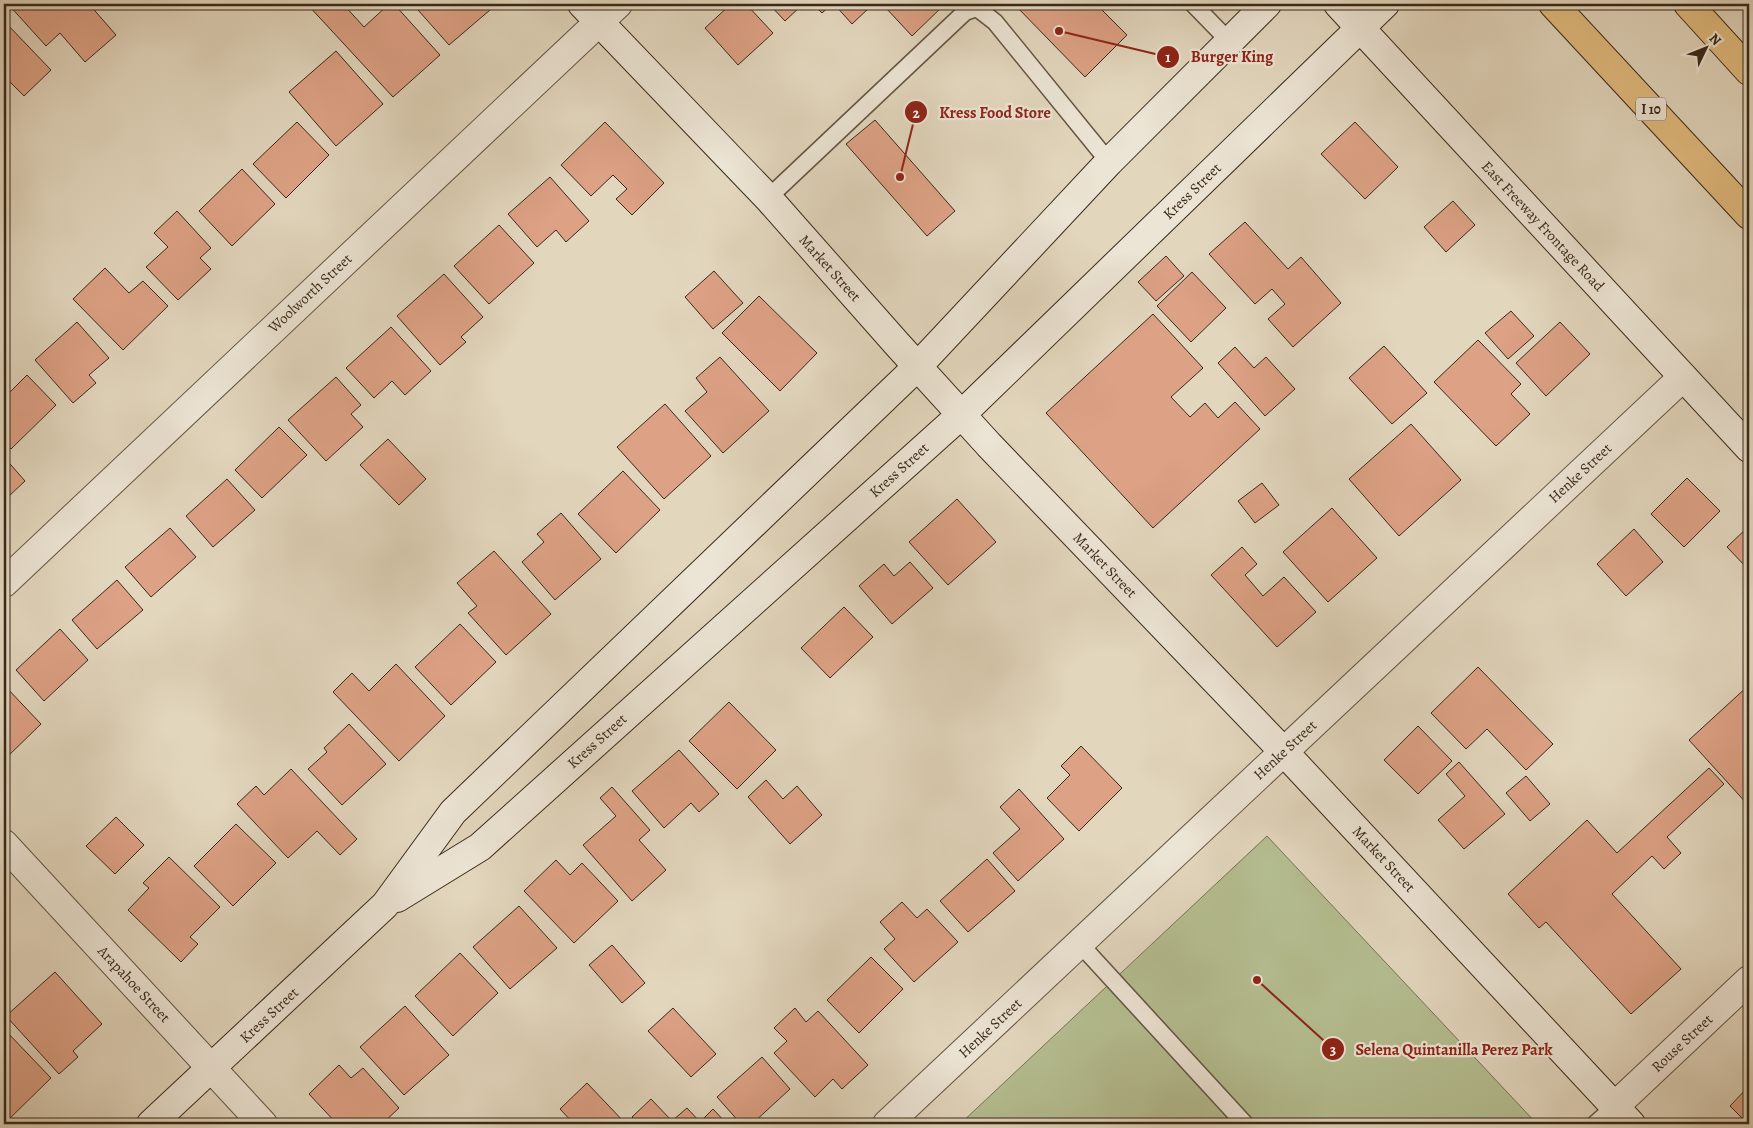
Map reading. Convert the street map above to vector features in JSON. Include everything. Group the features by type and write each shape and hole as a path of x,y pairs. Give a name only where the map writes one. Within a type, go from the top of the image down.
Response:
{"highway":[{"name":"I 10","path":"1553,4 1749,215"},
{"path":"1688,4 1749,71"}],"street":[{"name":"Kress Street","path":"151,1124 212,1069 385,905 453,812 918,366 1109,162 1267,4"},
{"name":"East Freeway Frontage Road","path":"1338,4 1749,448"},
{"name":"Kress Street","path":"385,905 480,847 962,414 1385,4"},
{"name":"Market Street","path":"599,9 918,366 1284,752 1614,1118"},
{"name":"Woolworth Street","path":"4,583 599,9"},
{"name":"Henke Street","path":"887,1124 1683,376"},
{"name":"Arapahoe Street","path":"4,844 263,1124"},
{"name":"Rouse Street","path":"1614,1118 1749,980"}],"lane":[{"path":"1193,4 1229,41"},
{"path":"768,198 965,12 977,8 995,22 1109,162"},
{"path":"1079,943 1245,1124"}],"green space":[{"path":"1267,836 1537,1124 960,1124"}],"building":[{"path":"8,4 89,4 116,35 85,62 60,33 46,46"},
{"path":"307,4 343,4 364,27 389,4 394,4 440,55 393,97"},
{"path":"425,4 497,4 449,45 418,10"},
{"path":"731,4 746,4 773,33 738,65 705,28"},
{"path":"769,4 803,4 785,21"},
{"path":"813,4 832,4 822,13"},
{"path":"834,4 867,4 870,7 852,24"},
{"path":"889,4 945,4 912,36 885,7"},
{"path":"1014,4 1096,4 1127,35 1085,77"},
{"path":"4,21 51,70 24,96 7,79 4,82"},
{"path":"336,51 383,104 336,146 289,92"},
{"path":"875,120 955,211 927,236 846,144"},
{"path":"297,122 329,155 286,198 253,164"},
{"path":"605,122 664,183 632,215 616,199 627,189 613,175 591,196 561,165"},
{"path":"1355,122 1398,167 1365,199 1321,154"},
{"path":"242,169 275,204 232,246 199,211"},
{"path":"550,177 589,221 566,242 556,230 537,247 508,214"},
{"path":"1453,201 1475,225 1446,252 1424,227"},
{"path":"177,211 211,248 200,258 211,269 178,300 146,267 168,247 154,233"},
{"path":"1245,222 1288,269 1301,257 1341,303 1293,347 1268,319 1285,304 1272,289 1255,304 1209,254"},
{"path":"499,225 534,263 489,304 454,266"},
{"path":"1166,256 1184,276 1156,301 1138,282"},
{"path":"105,268 129,293 143,281 168,306 123,350 73,299"},
{"path":"714,271 743,303 713,329 685,297"},
{"path":"1192,272 1226,308 1191,342 1157,306"},
{"path":"444,274 483,317 461,337 466,342 440,365 397,316"},
{"path":"759,296 817,353 780,391 722,333"},
{"path":"1511,311 1534,336 1508,359 1485,333"},
{"path":"1153,314 1203,368 1171,397 1190,417 1205,403 1218,418 1235,402 1260,429 1153,528 1046,413"},
{"path":"77,322 109,358 89,375 96,383 73,403 35,360"},
{"path":"1560,322 1590,354 1546,396 1516,363"},
{"path":"391,327 431,371 405,395 392,381 374,398 346,368"},
{"path":"1478,340 1521,384 1511,394 1530,414 1496,446 1434,382"},
{"path":"1384,346 1427,393 1392,424 1349,378"},
{"path":"1235,347 1254,368 1266,357 1295,389 1265,416 1218,363"},
{"path":"720,357 769,411 723,453 685,411 707,392 696,378"},
{"path":"27,375 56,405 11,449 4,442 4,398"},
{"path":"336,377 361,405 351,414 363,427 326,461 288,420"},
{"path":"665,404 711,456 664,499 617,447"},
{"path":"1411,424 1461,480 1399,536 1349,479"},
{"path":"279,427 307,455 262,498 235,470"},
{"path":"388,439 426,479 399,505 360,465"},
{"path":"4,457 25,481 7,498 4,494"},
{"path":"623,471 660,510 616,553 578,514"},
{"path":"1687,478 1720,511 1684,547 1651,514"},
{"path":"227,479 255,510 213,547 186,516"},
{"path":"1262,483 1279,505 1255,523 1238,501"},
{"path":"957,499 996,542 948,585 909,542"},
{"path":"1332,508 1377,558 1328,602 1283,552"},
{"path":"561,513 601,559 555,600 522,562 544,542 537,534"},
{"path":"1749,526 1749,566 1747,568 1727,547"},
{"path":"170,528 196,557 151,597 125,567"},
{"path":"1634,529 1663,562 1626,596 1597,564"},
{"path":"1242,547 1257,564 1245,575 1263,596 1284,577 1316,612 1277,647 1211,575"},
{"path":"494,551 551,614 506,655 468,613 477,606 457,583"},
{"path":"910,562 933,588 892,624 859,586 884,564 894,576"},
{"path":"117,580 143,610 97,649 72,620"},
{"path":"844,607 873,637 830,678 801,648"},
{"path":"460,624 496,662 451,705 415,667"},
{"path":"60,629 88,660 44,701 16,670"},
{"path":"396,664 445,716 399,761 333,692 352,673 369,691"},
{"path":"1478,667 1553,744 1526,770 1487,729 1466,749 1431,713"},
{"path":"4,685 41,724 4,760"},
{"path":"1749,685 1749,806 1689,740"},
{"path":"729,702 776,750 737,789 689,741"},
{"path":"349,724 386,764 342,805 308,769 327,752 324,748"},
{"path":"1418,726 1452,761 1418,794 1384,760"},
{"path":"1081,746 1122,788 1079,831 1047,798 1070,775 1061,766"},
{"path":"679,750 719,794 699,812 691,803 664,828 632,791"},
{"path":"1459,762 1505,814 1464,849 1438,820 1465,796 1446,774"},
{"path":"1709,768 1724,784 1667,837 1681,853 1664,869 1652,856 1612,894 1681,969 1631,1014 1546,922 1539,928 1508,894 1587,820 1617,853"},
{"path":"291,769 357,839 340,855 317,831 288,858 237,804 256,786 264,795"},
{"path":"1526,776 1550,804 1530,821 1506,793"},
{"path":"766,780 783,799 797,786 822,815 790,844 748,797"},
{"path":"612,787 650,830 639,840 666,870 632,901 583,845 616,816 600,798"},
{"path":"1019,789 1064,839 1018,881 993,853 1020,829 1000,807"},
{"path":"116,817 144,845 115,874 86,846"},
{"path":"236,824 276,863 233,906 194,866"},
{"path":"169,857 220,907 190,937 198,944 181,962 128,910 149,888 143,883"},
{"path":"987,859 1015,891 968,932 940,901"},
{"path":"556,860 570,875 582,863 618,901 574,943 524,891"},
{"path":"902,902 917,918 927,909 958,942 914,982 884,949 895,939 880,922"},
{"path":"519,906 557,948 510,989 473,947"},
{"path":"612,945 645,983 622,1003 589,965"},
{"path":"460,953 498,993 453,1036 415,996"},
{"path":"871,957 903,989 859,1033 827,1000"},
{"path":"55,972 102,1024 73,1051 78,1057 59,1074 6,1016"},
{"path":"405,1006 449,1055 404,1095 360,1047"},
{"path":"673,1008 716,1054 691,1077 648,1031"},
{"path":"795,1008 806,1022 818,1011 868,1065 842,1089 833,1079 815,1097 774,1053 787,1041 774,1028"},
{"path":"4,1029 51,1078 4,1124"},
{"path":"762,1057 790,1089 752,1124 741,1124 717,1097"},
{"path":"339,1065 351,1078 363,1068 399,1108 382,1124 337,1124 309,1094"},
{"path":"587,1083 626,1124 574,1124 560,1109"},
{"path":"1749,1086 1749,1124 1748,1124 1730,1106"},
{"path":"651,1099 672,1121 687,1108 700,1122 713,1109 727,1124 639,1124 632,1117"}],"place":[{"name":"Burger King","path":"1059,31"},
{"name":"Kress Food Store","path":"900,177"},
{"name":"Selena Quintanilla Perez Park","path":"1257,980"}]}
